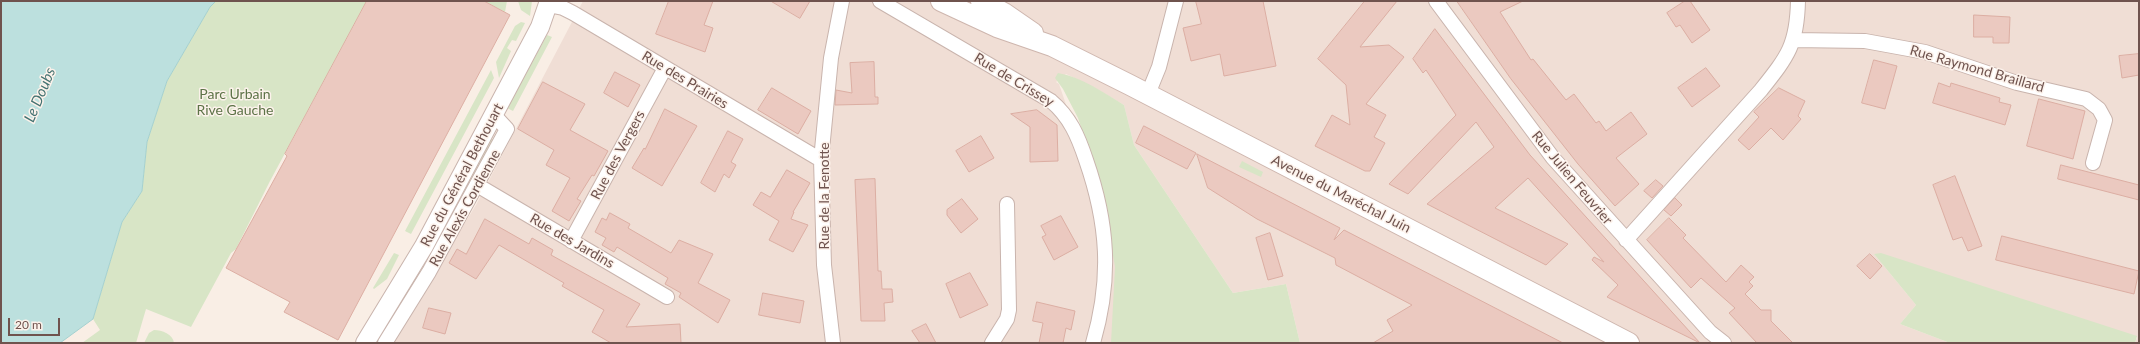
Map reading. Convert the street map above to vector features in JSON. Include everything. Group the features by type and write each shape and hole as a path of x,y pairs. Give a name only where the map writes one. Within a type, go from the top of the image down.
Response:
{"main road":[{"name":"Avenue du Maréchal Juin","path":"941,1 997,27 1052,46 1148,94 1629,343"},
{"name":"Avenue du Maréchal Juin","path":"981,1 1004,13 1052,46"}],"street":[{"name":"Rue de la Fenotte","path":"833,343 824,265 821,160 831,58 842,1"},
{"name":"Rue de Crissey","path":"880,1 1050,101 1069,119 1095,184 1105,236 1106,259 1103,305 1093,343"},
{"path":"1166,1 1172,21"},
{"path":"1148,94 1159,67 1176,1"},
{"name":"Rue Julien Feuvrier","path":"1436,1 1553,158 1710,332 1724,343"},
{"path":"1626,240 1762,90 1782,64 1794,40 1798,1"},
{"name":"Rue des Prairies","path":"548,3 573,13 821,160"},
{"name":"Rue du Général Bethouart","path":"365,343 424,246 494,116 540,27 548,3"},
{"name":"Rue Raymond Braillard","path":"1794,40 1865,42 1895,45 1925,52 2017,83 2086,99 2099,109 2105,120 2093,163"},
{"name":"Rue des Vergers","path":"571,241 665,68"},
{"name":"Rue Alexis Cordienne","path":"385,343 429,272 478,185 507,129 494,116"},
{"name":"Rue des Jardins","path":"478,185 667,297"},
{"path":"992,343 1007,319 1009,310 1007,204"}],"shaded area":[{"path":"583,1 954,1 971,9 971,1 2139,1 2139,343 2135,343 2137,337 1874,254 1916,305 1900,324 1950,343 1300,343 1286,284 1233,293 1134,145 1124,105 1095,88 1066,74 1056,82 1059,84 1147,343 391,343 476,205"}],"green space":[{"name":"Parc Urbain Rive Gauche","path":"216,1 367,1 270,181 236,249 231,253 191,327 146,309 136,343 82,343 100,330 93,319 122,222 142,191 147,142 167,81 210,7"},
{"path":"484,1 507,1 505,12"},
{"path":"518,1 532,1 530,16 521,10"},
{"path":"521,22 525,23 516,41 512,40 507,48 511,51 499,78 496,62 515,26"},
{"path":"547,35 552,37 513,111 507,108"},
{"path":"491,70 494,78 411,234 405,231"},
{"path":"1058,73 1076,78 1124,105 1134,145 1233,293 1286,284 1300,343 1111,343 1115,267 1105,207 1078,118 1063,89 1055,78"},
{"path":"491,139 496,141 438,249 434,246"},
{"path":"1242,161 1263,172 1261,177 1239,167"},
{"path":"394,253 399,255 387,279 374,289 373,288"},
{"path":"1881,253 2137,336 2135,343 1950,343 1900,324 1916,305 1874,254"},
{"path":"419,271 423,273 379,343 373,343"},
{"path":"154,330 167,333 172,337 174,343 144,343 149,333"}],"water":[{"name":"Le Doubs","path":"1,1 216,1 210,7 167,81 147,142 142,191 122,222 93,319 60,343 1,343"}],"building":[{"path":"367,1 484,1 510,15 338,340 284,312 290,302 226,268 287,156 285,154"},
{"path":"669,1 713,1 704,25 713,28 705,52 656,34"},
{"path":"771,1 810,1 800,18"},
{"path":"1196,1 1263,1 1276,66 1224,76 1220,54 1191,61 1183,28 1201,24"},
{"path":"1365,1 1397,1 1360,47 1389,45 1404,57 1366,104 1386,115 1374,137 1385,143 1370,171 1365,171 1315,146 1332,115 1350,125 1346,85 1318,59"},
{"path":"1457,1 1523,1 1500,12 1531,60 1533,59 1566,100 1574,94 1596,123 1599,121 1606,131 1631,112 1647,134 1616,158 1639,184 1615,206 1578,164 1511,79"},
{"path":"1685,1 1690,1 1710,30 1692,43 1680,25 1676,27 1667,13"},
{"path":"1974,15 2010,17 2009,43 1993,43 1993,37 1974,37"},
{"path":"1435,29 1530,155 1700,343 1607,297 1618,285 1592,260 1594,257 1604,262 1528,178 1495,208 1568,244 1546,265 1427,204 1494,147 1476,122 1408,194 1389,184 1456,115 1426,70 1423,73 1413,59"},
{"path":"2139,54 2139,75 2122,78 2119,56"},
{"path":"1874,60 1897,66 1885,109 1862,103"},
{"path":"874,62 875,97 878,97 878,104 835,105 836,90 852,93 850,63"},
{"path":"1706,68 1720,86 1692,107 1678,88"},
{"path":"615,72 640,85 628,107 604,93"},
{"path":"543,82 585,104 570,130 608,151 594,176 592,175 577,199 581,201 569,221 552,211 570,178 546,165 554,150 518,129"},
{"path":"1939,83 1950,87 1951,83 2000,98 1999,102 2011,105 2005,125 1933,103"},
{"path":"772,88 811,111 798,134 758,110"},
{"path":"1779,88 1805,101 1798,116 1801,119 1783,140 1771,128 1749,150 1738,140 1759,117 1754,112"},
{"path":"2039,99 2085,111 2073,159 2027,146"},
{"path":"665,109 697,126 662,186 632,168 644,148 645,149"},
{"path":"1037,110 1057,125 1058,161 1030,162 1030,127 1011,114"},
{"path":"1144,126 1196,153 1187,169 1136,143"},
{"path":"728,131 743,139 731,162 736,165 729,178 724,174 715,192 701,183"},
{"path":"981,136 994,158 969,172 956,151"},
{"path":"1197,154 1340,228 1334,240 1344,230 1563,343 1373,343 1393,331 1387,320 1412,305 1336,265 1335,258 1257,219 1208,188"},
{"path":"2061,165 2139,185 2139,200 2058,179"},
{"path":"787,170 810,183 793,212 791,219 808,225 793,252 769,240 779,221 753,205 761,192 770,197"},
{"path":"1955,176 1982,246 1968,251 1962,237 1953,240 1933,185"},
{"path":"875,179 878,271 881,271 882,289 892,289 893,302 884,303 885,321 861,321 855,180"},
{"path":"1656,180 1663,186 1652,198 1644,191"},
{"path":"1675,198 1682,205 1671,216 1664,210"},
{"path":"962,199 978,219 961,233 947,215 947,210"},
{"path":"610,213 630,224 628,228 671,253 679,240 713,254 698,283 730,300 718,323 679,297 681,293 665,284 668,278 617,247 614,252 602,245 606,238 595,232 602,218 606,220"},
{"path":"1061,216 1078,247 1054,260 1042,237 1046,235 1041,226"},
{"path":"1669,218 1686,235 1683,238 1726,282 1741,265 1754,277 1749,282 1753,286 1745,294 1761,310 1771,310 1771,321 1793,343 1757,343 1729,313 1735,308 1701,278 1691,288 1647,240"},
{"path":"485,219 529,244 532,238 553,250 551,255 640,304 626,327 680,324 681,343 611,343 592,332 604,310 562,286 564,283 499,245 476,279 449,263 457,249 466,254"},
{"path":"1270,233 1283,276 1268,280 1256,238"},
{"path":"2002,236 2139,271 2134,294 1996,260"},
{"path":"1870,254 1882,266 1870,279 1857,266"},
{"path":"970,273 988,305 960,318 946,284"},
{"path":"763,293 804,301 800,323 759,315"},
{"path":"1037,302 1075,311 1071,330 1066,328 1063,343 1039,343 1043,323 1033,321"},
{"path":"429,308 451,313 445,334 423,328"},
{"path":"926,324 936,343 920,343 912,331"}]}
